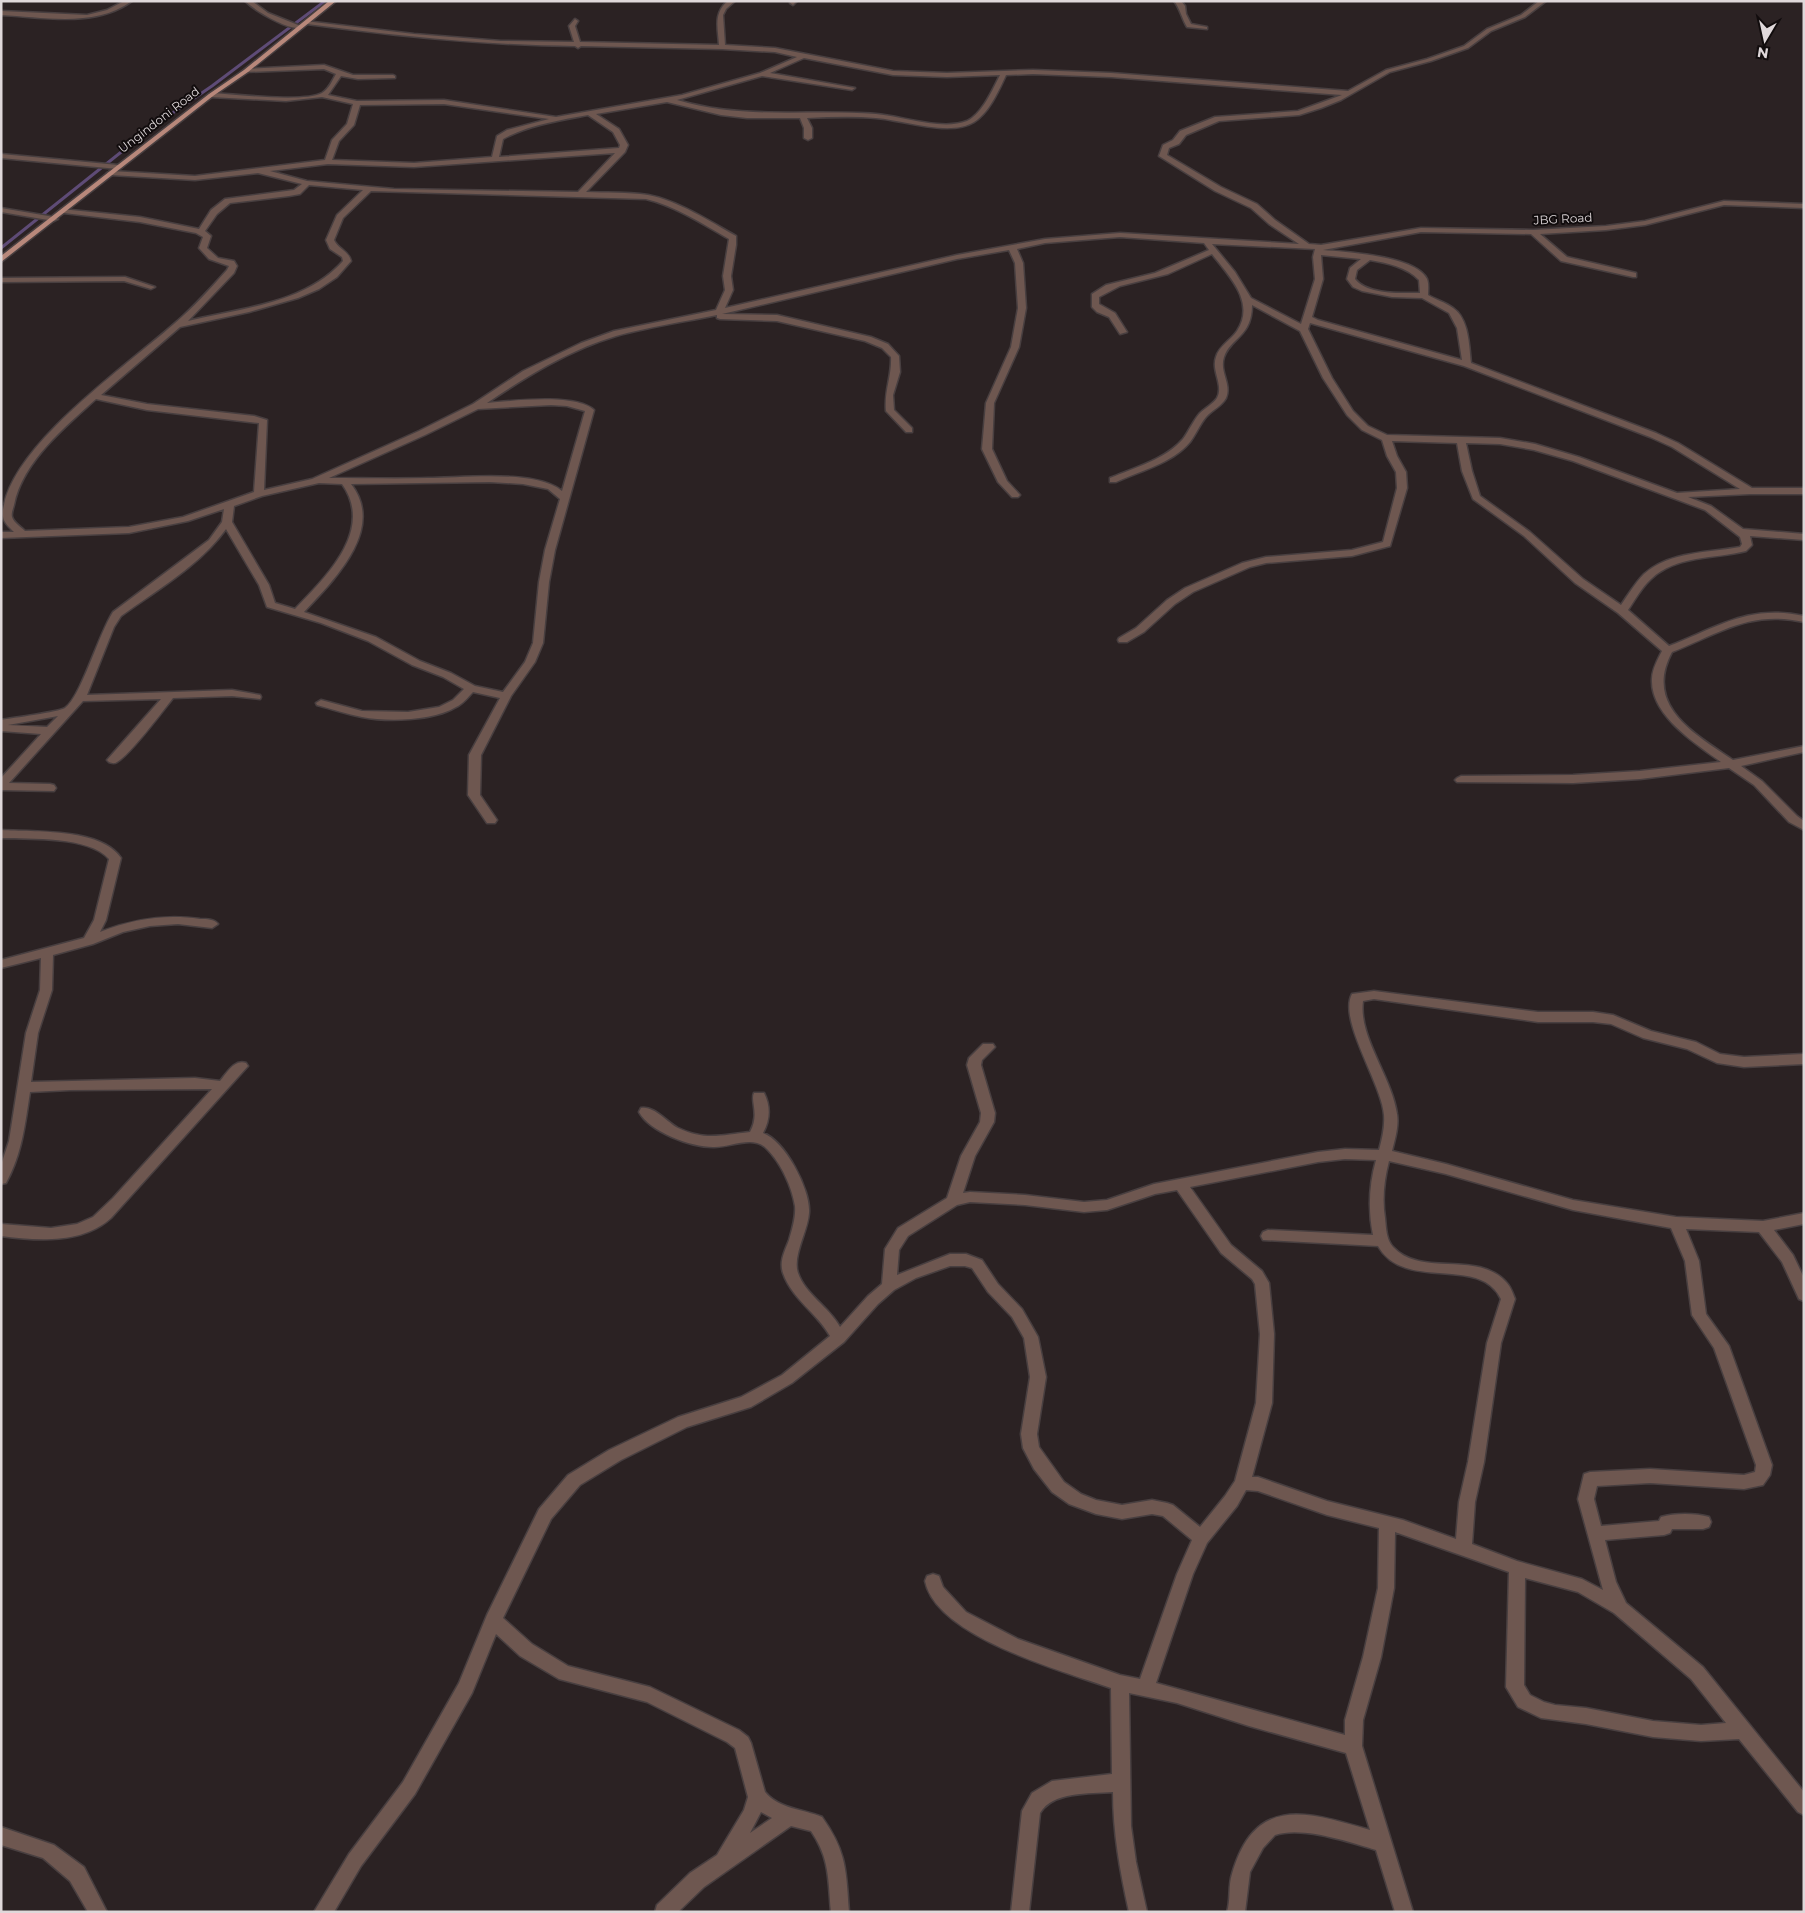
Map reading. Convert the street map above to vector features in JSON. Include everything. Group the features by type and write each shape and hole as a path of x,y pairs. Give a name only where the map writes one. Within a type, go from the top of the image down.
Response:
{"main road":[{"name":"Ungindoni Road","path":"1,260 118,166 211,95 246,71 333,1"}],"street":[{"path":"1,13 87,17 109,11 128,1"},
{"path":"248,1 256,9 273,18 300,27"},
{"path":"721,43 720,15 723,8 732,1"},
{"path":"1177,1 1182,6 1183,14 1189,26 1204,28"},
{"path":"1304,329 1319,275 1315,251 1272,222 1254,206 1218,189 1206,180 1167,159 1162,156 1163,152 1169,145 1176,142 1182,133 1218,119 1299,113 1319,107 1388,71 1424,62 1466,47 1489,30 1523,16 1543,1"},
{"path":"575,21 572,26 578,46"},
{"path":"307,22 451,40 578,46 721,43 742,48 782,50 893,73 947,76 1034,72 1111,75 1348,93"},
{"path":"494,159 500,138 503,135 563,117 669,100 762,74 804,56"},
{"path":"246,71 324,67 340,74 358,78 393,77"},
{"path":"669,100 695,109 768,118 802,115 871,116 935,124 962,124 972,121 981,114 1004,73"},
{"path":"323,95 330,90 340,74"},
{"path":"762,74 852,88"},
{"path":"211,95 271,98 323,95 333,100 357,103 444,102 521,114 563,117"},
{"path":"328,162 336,140 350,125 357,103"},
{"path":"580,194 622,150 624,145 619,134 590,113"},
{"path":"802,115 808,128 808,138"},
{"path":"111,173 185,178 328,162 414,165 569,152 622,150"},
{"path":"1,156 118,166"},
{"path":"257,170 307,183 421,192 524,192 631,196 659,200 715,226 733,238 733,250 726,273 729,290 719,312"},
{"path":"201,231 214,212 228,201 289,194 297,192 307,183"},
{"path":"178,326 276,303 297,296 328,279 347,261 346,256 338,252 330,240 337,221 370,188"},
{"name":"JBG Road","path":"1315,251 1383,235 1422,230 1533,232 1606,228 1645,223 1724,203 1804,206"},
{"path":"1,210 54,219"},
{"path":"23,534 8,520 8,500 23,470 74,413 178,326 220,283 233,266 231,263 218,261 206,254 203,248 207,236 201,231 157,222 64,211"},
{"path":"1533,232 1564,259 1633,275"},
{"path":"1,535 129,530 184,519 259,494 314,481 422,433 476,406 526,373 592,342 614,334 707,315 816,288 1045,241 1120,235 1276,246 1368,258 1398,264 1414,271 1422,277 1425,286 1424,296"},
{"path":"1206,241 1232,274 1248,300 1304,329 1345,407 1360,424 1372,432 1386,438 1500,441 1535,447 1585,462 1708,508 1745,536 1747,545 1743,549 1668,563 1648,577 1622,612"},
{"path":"1276,246 1292,250 1315,251"},
{"path":"1012,247 1020,262 1022,308 1015,347 990,403 987,449 1003,482 1015,495"},
{"path":"1123,332 1112,315 1100,310 1096,305 1095,296 1102,289 1160,274 1212,251"},
{"path":"1368,258 1354,270 1351,277 1354,283 1358,287 1391,295 1424,296 1455,313 1460,322 1466,364"},
{"path":"1,280 125,279 151,288"},
{"path":"1113,480 1172,454 1186,441 1203,415 1221,399 1224,388 1218,368 1220,356 1242,332 1248,315 1248,300"},
{"path":"707,315 777,318 868,339 886,346 895,356 896,372 889,395 890,411 909,430"},
{"path":"1308,318 1322,325 1466,364 1653,435 1675,445 1750,491"},
{"path":"95,396 147,407 254,419 264,422 259,494"},
{"path":"476,406 564,403 581,405 590,410 564,498 547,566 538,643 526,668 506,696 486,731 475,755 474,795 491,820"},
{"path":"1123,640 1140,630 1171,602 1190,590 1246,564 1266,560 1352,553 1387,544 1402,488 1401,472 1392,456 1386,438"},
{"path":"1461,441 1467,471 1476,497 1527,534 1579,582 1622,612 1668,650"},
{"path":"314,481 429,481 490,478 523,480 551,487 564,498"},
{"path":"297,613 327,582 350,549 358,525 358,506 355,496 344,480"},
{"path":"1676,495 1750,491 1804,491"},
{"path":"229,504 228,522 264,585 271,605 372,639 416,663 471,688 506,696"},
{"path":"2,784 80,698 109,627 117,614 195,557 212,542 228,522"},
{"path":"1741,532 1804,537"},
{"path":"1804,619 1787,613 1753,615 1725,625 1694,641 1668,650 1659,667 1656,682 1674,721 1684,731 1758,783 1793,819 1804,826"},
{"path":"321,703 363,714 379,716 420,713 437,711 450,706 471,688"},
{"path":"80,698 232,693 256,697"},
{"path":"114,760 171,694"},
{"path":"1,723 68,711"},
{"path":"1,728 50,730"},
{"path":"1461,780 1573,779 1640,775 1733,764 1804,749"},
{"path":"2,784 50,788"},
{"path":"1,834 82,840 113,853 115,858 100,920 89,941"},
{"path":"1,964 89,941 120,929 150,922 178,920 212,924"},
{"path":"1,1179 8,1166 16,1141 32,1033 46,990 47,952"},
{"path":"1462,1550 1467,1502 1476,1462 1494,1343 1508,1299 1502,1286 1491,1277 1466,1271 1433,1269 1405,1263 1389,1252 1381,1241 1378,1175 1391,1117 1389,1102 1358,1021 1354,1005 1357,997 1374,995 1538,1018 1593,1017 1626,1024 1648,1035 1691,1044 1716,1058 1744,1062 1804,1059"},
{"path":"953,1201 968,1156 987,1122 988,1113 974,1065 976,1058 988,1047"},
{"path":"1,1230 30,1234 61,1232 76,1230 97,1222 118,1202 241,1066"},
{"path":"24,1088 54,1084 146,1085 207,1082 223,1086"},
{"path":"754,1137 764,1113 759,1096"},
{"path":"646,1112 656,1122 674,1133 719,1143 754,1137 765,1140 781,1157 794,1182 802,1207 798,1235 789,1255 789,1270 798,1290 827,1319 839,1338"},
{"path":"889,1286 892,1249 903,1232 953,1201 970,1197 1084,1207 1107,1205 1154,1189 1318,1157 1345,1154 1384,1155 1446,1169 1573,1205 1676,1223 1763,1227 1804,1218"},
{"path":"1146,1687 1185,1574 1201,1538 1231,1501 1242,1483 1265,1394 1267,1334 1262,1283 1257,1275 1226,1249 1180,1184"},
{"path":"1620,1608 1608,1582 1597,1533 1586,1499 1590,1479 1650,1476 1744,1482 1757,1480 1762,1475 1764,1465 1734,1388 1721,1346 1699,1315 1692,1260 1676,1223"},
{"path":"1763,1227 1788,1259 1804,1295"},
{"path":"1268,1236 1381,1241"},
{"path":"323,1912 354,1860 408,1788 466,1686 493,1620 545,1514 574,1480 615,1454 683,1422 746,1402 787,1379 839,1338 873,1300 889,1286 911,1274 950,1260 966,1260 977,1264 993,1288 1017,1313 1030,1337 1038,1377 1029,1434 1031,1448 1040,1464 1058,1487 1075,1500 1096,1507 1122,1512 1152,1507 1166,1510 1201,1538"},
{"path":"1242,1483 1258,1484 1327,1508 1387,1525 1403,1527 1462,1550 1582,1586 1620,1608 1697,1673 1804,1806"},
{"path":"1597,1533 1664,1528 1667,1522 1704,1522"},
{"path":"1387,1525 1386,1588 1372,1657 1354,1720 1353,1746 1404,1912"},
{"path":"1517,1568 1515,1687 1524,1701 1541,1710 1586,1716 1653,1730 1701,1733 1742,1730"},
{"path":"933,1581 935,1591 960,1617 1013,1645 1120,1683 1146,1687 1353,1746"},
{"path":"493,1620 526,1650 565,1673 618,1685 650,1695 733,1736 742,1743 757,1797 751,1814 722,1863"},
{"path":"1120,1683 1122,1826 1138,1912"},
{"path":"1020,1912 1032,1811 1038,1799 1052,1790 1121,1782"},
{"path":"757,1797 772,1809 789,1817 816,1823 829,1842 836,1864 840,1912"},
{"path":"664,1912 697,1880 789,1817"},
{"path":"1236,1912 1241,1872 1258,1841 1269,1829 1283,1824 1332,1829 1383,1843"},
{"path":"1,1836 48,1850 77,1874 98,1912"}],"waterway":[{"path":"1,248 155,125 212,86 325,1"}]}
